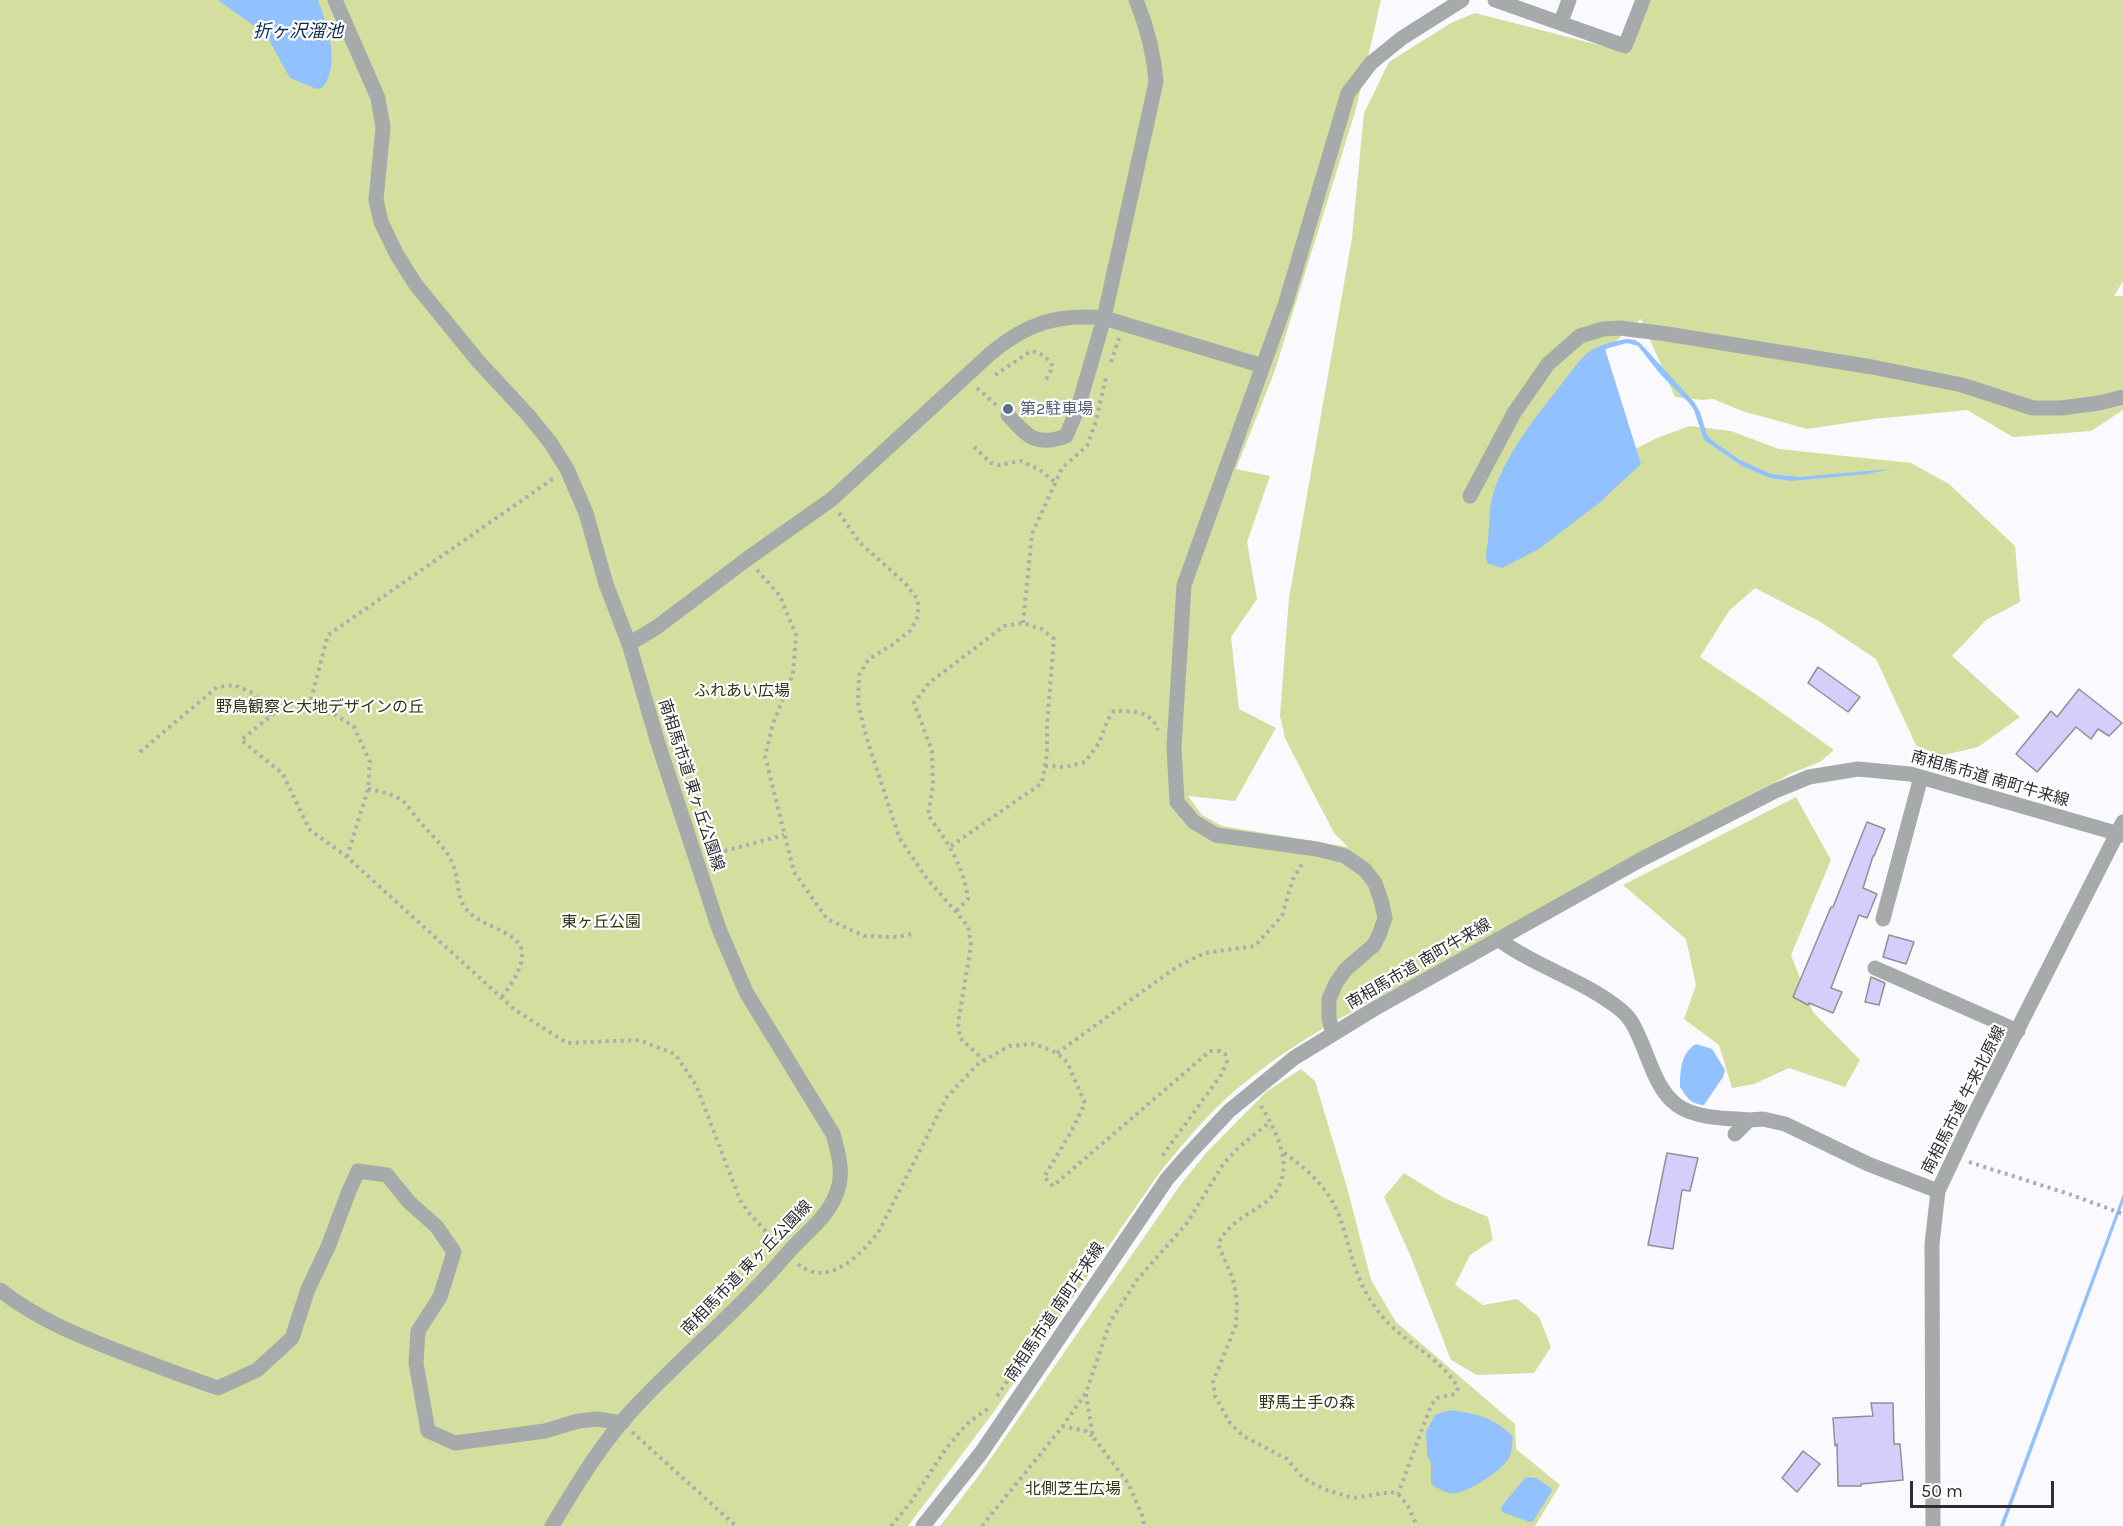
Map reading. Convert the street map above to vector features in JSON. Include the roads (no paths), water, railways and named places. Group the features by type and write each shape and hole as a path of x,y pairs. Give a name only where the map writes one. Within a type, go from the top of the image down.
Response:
{"street":[{"name":"南相馬市道 東ヶ丘公園線","path":"335,0 378,98 383,126 376,200 381,222 397,255 416,285 444,321 528,415 555,449 567,469 586,513 606,584 629,644 658,743 718,929 742,984 833,1134 839,1156 840,1178 837,1194 829,1209 797,1246 638,1404 588,1470 552,1526"},
{"path":"1008,416 1032,438 1038,441 1055,440 1066,436 1078,408 1104,318 1156,82 1155,61 1146,25 1136,0"},
{"path":"1333,1034 1329,1018 1329,999 1336,983 1346,969 1374,945 1385,918 1375,883 1365,870 1345,856 1307,847 1216,835 1194,822 1177,802 1174,741 1184,585 1286,302 1348,93 1371,63 1402,38 1462,0"},
{"path":"1495,0 1625,46 1643,0"},
{"path":"1561,22 1569,0"},
{"path":"629,644 657,627 832,499 1009,337 1031,326 1085,316 1104,318 1263,366"},
{"path":"1470,496 1514,413 1548,364 1580,336 1603,329 1632,329 1863,365 1962,386 2033,408 2061,408 2123,397"},
{"name":"南相馬市道 南町牛来線","path":"923,1526 981,1453 1167,1179 1208,1133 1250,1093 1294,1058 1374,1009 1642,859 1794,783 1818,775 1858,769 1885,770 1921,777 2121,830"},
{"path":"1883,919 1921,777"},
{"name":"南相馬市道 牛来北原線","path":"1933,1526 1932,1244 1938,1191 2121,830"},
{"path":"1498,939 1534,961 1588,988 1624,1012 1634,1024 1653,1073 1677,1106 1697,1114 1749,1120 1763,1119 1785,1124 1868,1164 1938,1191"},
{"path":"1875,968 2018,1031"},
{"path":"1735,1134 1749,1120"},
{"path":"0,1290 15,1302 65,1331 186,1378 218,1388 256,1370 292,1338 308,1289 328,1247 358,1171 387,1175 409,1202 437,1227 454,1252 440,1297 418,1331 416,1363 428,1431 455,1443 545,1431 578,1421 597,1419 622,1423"}],"water":[{"name":"折ヶ沢溜池","path":"218,0 318,0 332,55 331,67 323,87 317,89 290,78 269,40 257,28"},
{"path":"1627,339 1641,344 1694,402 1700,412 1707,435 1740,460 1771,474 1799,477 1891,469 1867,474 1791,481 1770,478 1742,466 1704,440 1694,410 1689,403 1661,375 1638,346 1627,343 1605,349 1641,464 1599,503 1539,549 1502,568 1487,563 1491,500 1514,449 1584,356 1600,346"},
{"path":"1696,1044 1712,1049 1725,1070 1723,1077 1704,1105 1692,1102 1680,1087 1684,1057"},
{"path":"2123,1194 2123,1203 2004,1526 2000,1526"},
{"path":"1450,1410 1492,1421 1513,1437 1510,1456 1495,1473 1463,1491 1453,1493 1443,1491 1431,1484 1431,1464 1427,1454 1426,1432 1435,1415"},
{"path":"1526,1477 1536,1478 1552,1491 1533,1521 1530,1522 1502,1512 1501,1507"}],"place":[{"name":"第2駐車場","path":"1008,409"}],"park label":[{"name":"ふれあい広場","path":"742,691"},
{"name":"野鳥観察と大地デザインの丘","path":"320,707"},
{"name":"東ヶ丘公園","path":"601,922"},
{"name":"野馬土手の森","path":"1307,1403"},
{"name":"北側芝生広場","path":"1073,1489"}]}
